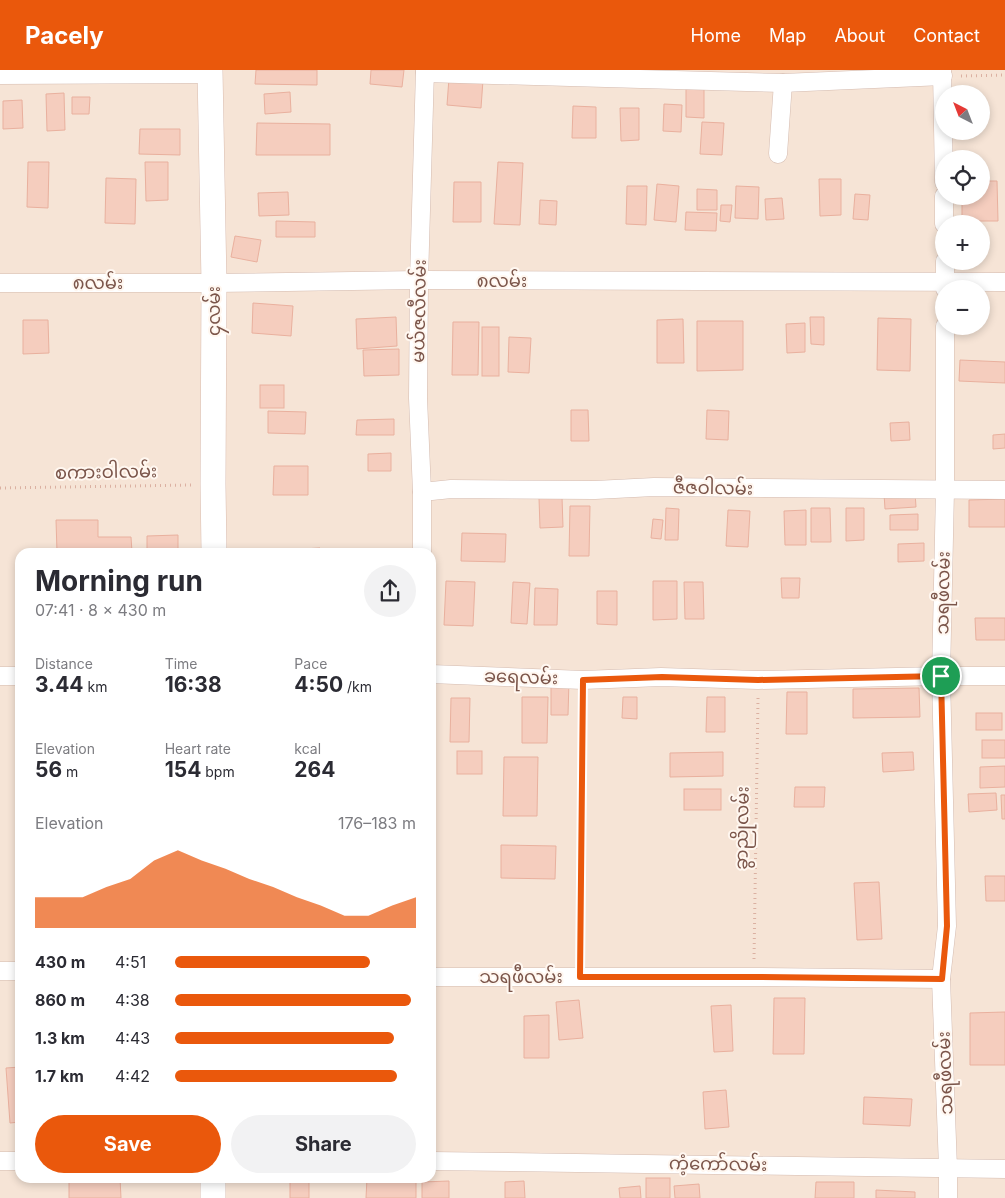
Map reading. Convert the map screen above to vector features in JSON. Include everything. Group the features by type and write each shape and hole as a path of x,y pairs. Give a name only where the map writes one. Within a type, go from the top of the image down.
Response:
{"street":[{"path":"425,71 783,83 942,73 943,150"},
{"name":"မယ်ဇလီလမ်း","path":"422,548 418,398 419,280 425,71"},
{"path":"0,75 210,72"},
{"name":"၄လမ်း","path":"210,72 214,283 214,548"},
{"path":"778,154 783,83"},
{"name":"၈လမ်း","path":"0,283 214,283 419,280 935,286"},
{"name":"၈လမ်း","path":"990,283 1005,282"},
{"name":"သရဖီလမ်း","path":"945,335 945,490 941,676 947,926 942,979 948,1198"},
{"name":"ဇီဇဝါလမ်း","path":"422,492 451,489 595,490 654,487 1005,490"},
{"name":"ခရေလမ်း","path":"436,674 583,680 662,677 758,680 1005,676"},
{"path":"0,676 15,676"},
{"path":"0,971 15,971"},
{"name":"သရဖီလမ်း","path":"436,977 942,979"},
{"path":"0,1161 15,1161"},
{"name":"ကံ့ကော်လမ်း","path":"436,1161 1005,1169"},
{"path":"213,1198 214,1183"}],"path":[{"path":"942,73 1005,74"},
{"name":"စကားဝါလမ်း","path":"0,488 213,484"},
{"path":"580,977 583,680"},
{"name":"ခွာညိုလမ်း","path":"754,977 758,680"}],"shaded area":[{"path":"0,70 1005,70 1005,1198 0,1198"}],"building":[{"path":"256,70 317,70 317,85 255,84"},
{"path":"371,70 404,70 402,87 370,84"},
{"path":"449,78 483,80 481,108 447,105"},
{"path":"686,89 704,89 704,118 686,117"},
{"path":"290,92 291,112 265,114 264,94"},
{"path":"64,93 65,130 47,131 46,94"},
{"path":"72,97 90,97 89,114 72,114"},
{"path":"22,100 23,128 3,129 3,101"},
{"path":"664,104 682,105 681,132 663,131"},
{"path":"573,106 596,107 596,138 572,138"},
{"path":"620,108 639,108 639,140 621,141"},
{"path":"702,122 724,123 722,155 700,154"},
{"path":"257,123 330,124 330,155 256,155"},
{"path":"140,129 180,129 180,155 139,154"},
{"path":"28,162 49,162 48,208 27,207"},
{"path":"145,162 168,162 168,200 146,201"},
{"path":"498,162 523,163 520,225 494,224"},
{"path":"106,178 136,179 135,224 105,223"},
{"path":"819,179 841,179 841,215 820,216"},
{"path":"990,181 997,181 998,221 990,221 990,215 962,215 962,205 990,205"},
{"path":"454,182 481,182 481,222 453,222"},
{"path":"657,184 679,186 676,222 654,220"},
{"path":"627,186 647,186 646,225 626,224"},
{"path":"736,186 759,187 758,219 735,218"},
{"path":"697,189 717,190 717,210 697,210"},
{"path":"288,192 289,215 259,216 258,193"},
{"path":"855,194 870,195 868,220 853,219"},
{"path":"782,198 784,219 766,220 765,199"},
{"path":"540,200 557,201 556,225 539,224"},
{"path":"721,205 732,205 730,222 720,221"},
{"path":"686,212 717,213 716,231 685,230"},
{"path":"276,221 315,222 315,237 276,237"},
{"path":"235,236 261,240 257,262 231,257"},
{"path":"253,303 293,306 291,336 252,333"},
{"path":"396,317 397,346 357,349 356,319"},
{"path":"810,317 824,317 824,345 811,344"},
{"path":"878,318 911,319 910,371 877,370"},
{"path":"683,319 684,363 657,363 657,320"},
{"path":"23,320 48,320 49,353 23,354"},
{"path":"697,321 743,321 743,370 697,371"},
{"path":"453,322 479,322 478,375 452,375"},
{"path":"805,323 805,352 787,353 786,324"},
{"path":"482,327 499,327 499,376 482,376"},
{"path":"509,337 531,338 529,373 508,372"},
{"path":"399,349 399,375 364,376 363,350"},
{"path":"960,360 1005,362 1005,383 959,381"},
{"path":"260,385 284,385 284,408 260,408"},
{"path":"571,410 588,410 589,441 571,441"},
{"path":"707,410 729,411 728,440 706,439"},
{"path":"268,411 306,412 305,434 268,433"},
{"path":"394,419 394,435 356,435 357,420"},
{"path":"909,422 910,440 891,441 890,423"},
{"path":"1005,434 1005,448 993,449 993,435"},
{"path":"391,453 391,471 368,471 368,454"},
{"path":"274,466 308,466 308,495 273,495"},
{"path":"915,492 916,507 885,509 884,494"},
{"path":"562,497 563,527 540,528 539,498"},
{"path":"1005,499 1005,527 969,527 969,500"},
{"path":"570,506 590,506 589,556 569,556"},
{"path":"666,508 679,509 678,540 665,540"},
{"path":"811,508 830,508 831,542 811,542"},
{"path":"846,508 864,508 864,540 846,541"},
{"path":"728,510 750,511 748,547 726,546"},
{"path":"806,510 806,545 785,545 784,511"},
{"path":"918,514 918,530 890,530 890,515"},
{"path":"653,519 663,520 661,539 651,538"},
{"path":"56,520 98,520 98,537 131,537 132,548 57,548"},
{"path":"462,533 506,534 505,562 461,561"},
{"path":"178,535 178,548 147,548 147,536"},
{"path":"924,543 924,561 898,562 898,544"},
{"path":"781,578 800,578 799,598 782,598"},
{"path":"446,581 475,582 473,626 444,625"},
{"path":"653,581 677,581 677,619 653,620"},
{"path":"513,582 530,583 527,624 511,623"},
{"path":"684,582 703,582 704,619 685,619"},
{"path":"535,588 558,589 557,625 534,625"},
{"path":"597,591 617,591 617,625 597,624"},
{"path":"975,618 1005,618 1005,640 976,640"},
{"path":"551,681 569,681 568,715 551,715"},
{"path":"919,688 920,717 853,718 853,689"},
{"path":"787,692 807,692 807,734 786,734"},
{"path":"522,697 548,697 547,743 522,743"},
{"path":"623,697 637,697 637,719 622,718"},
{"path":"707,697 725,697 725,732 706,732"},
{"path":"451,698 470,698 469,742 450,742"},
{"path":"976,713 1002,713 1002,730 976,730"},
{"path":"982,740 1005,740 1005,758 982,758"},
{"path":"457,751 482,751 482,774 457,774"},
{"path":"723,752 723,776 670,777 670,753"},
{"path":"913,752 914,770 883,772 882,753"},
{"path":"504,757 538,757 537,816 503,816"},
{"path":"1005,766 1005,787 980,788 980,767"},
{"path":"795,787 825,787 824,807 794,807"},
{"path":"684,789 721,789 721,810 684,810"},
{"path":"996,793 997,810 969,812 968,794"},
{"path":"1001,795 1005,795 1005,819 1002,819"},
{"path":"501,845 556,846 555,879 501,878"},
{"path":"985,876 1005,876 1005,901 986,901"},
{"path":"879,882 882,939 857,940 854,883"},
{"path":"774,998 805,998 804,1054 773,1054"},
{"path":"579,1000 583,1038 559,1040 556,1002"},
{"path":"731,1005 733,1051 714,1052 711,1006"},
{"path":"1005,1012 1005,1065 970,1065 970,1013"},
{"path":"549,1015 549,1058 524,1058 524,1016"},
{"path":"15,1067 15,1122 10,1123 6,1068"},
{"path":"726,1090 729,1127 705,1129 703,1092"},
{"path":"864,1097 912,1099 910,1126 863,1124"},
{"path":"646,1178 670,1178 670,1198 646,1198"},
{"path":"436,1181 449,1181 449,1198 422,1198 422,1183 436,1183"},
{"path":"524,1181 525,1198 505,1198 505,1182"},
{"path":"816,1182 854,1182 854,1198 815,1198"},
{"path":"69,1183 120,1183 121,1198 69,1198"},
{"path":"290,1183 309,1183 309,1198 290,1198"},
{"path":"367,1183 416,1183 416,1198 366,1198"},
{"path":"699,1184 700,1198 675,1198 674,1186"},
{"path":"640,1186 641,1198 620,1198 619,1188"},
{"path":"876,1190 915,1192 915,1198 876,1198"}],"route":[{"path":"941,676 947,926 942,979 580,977 583,680 662,677 758,680 941,676"}]}
